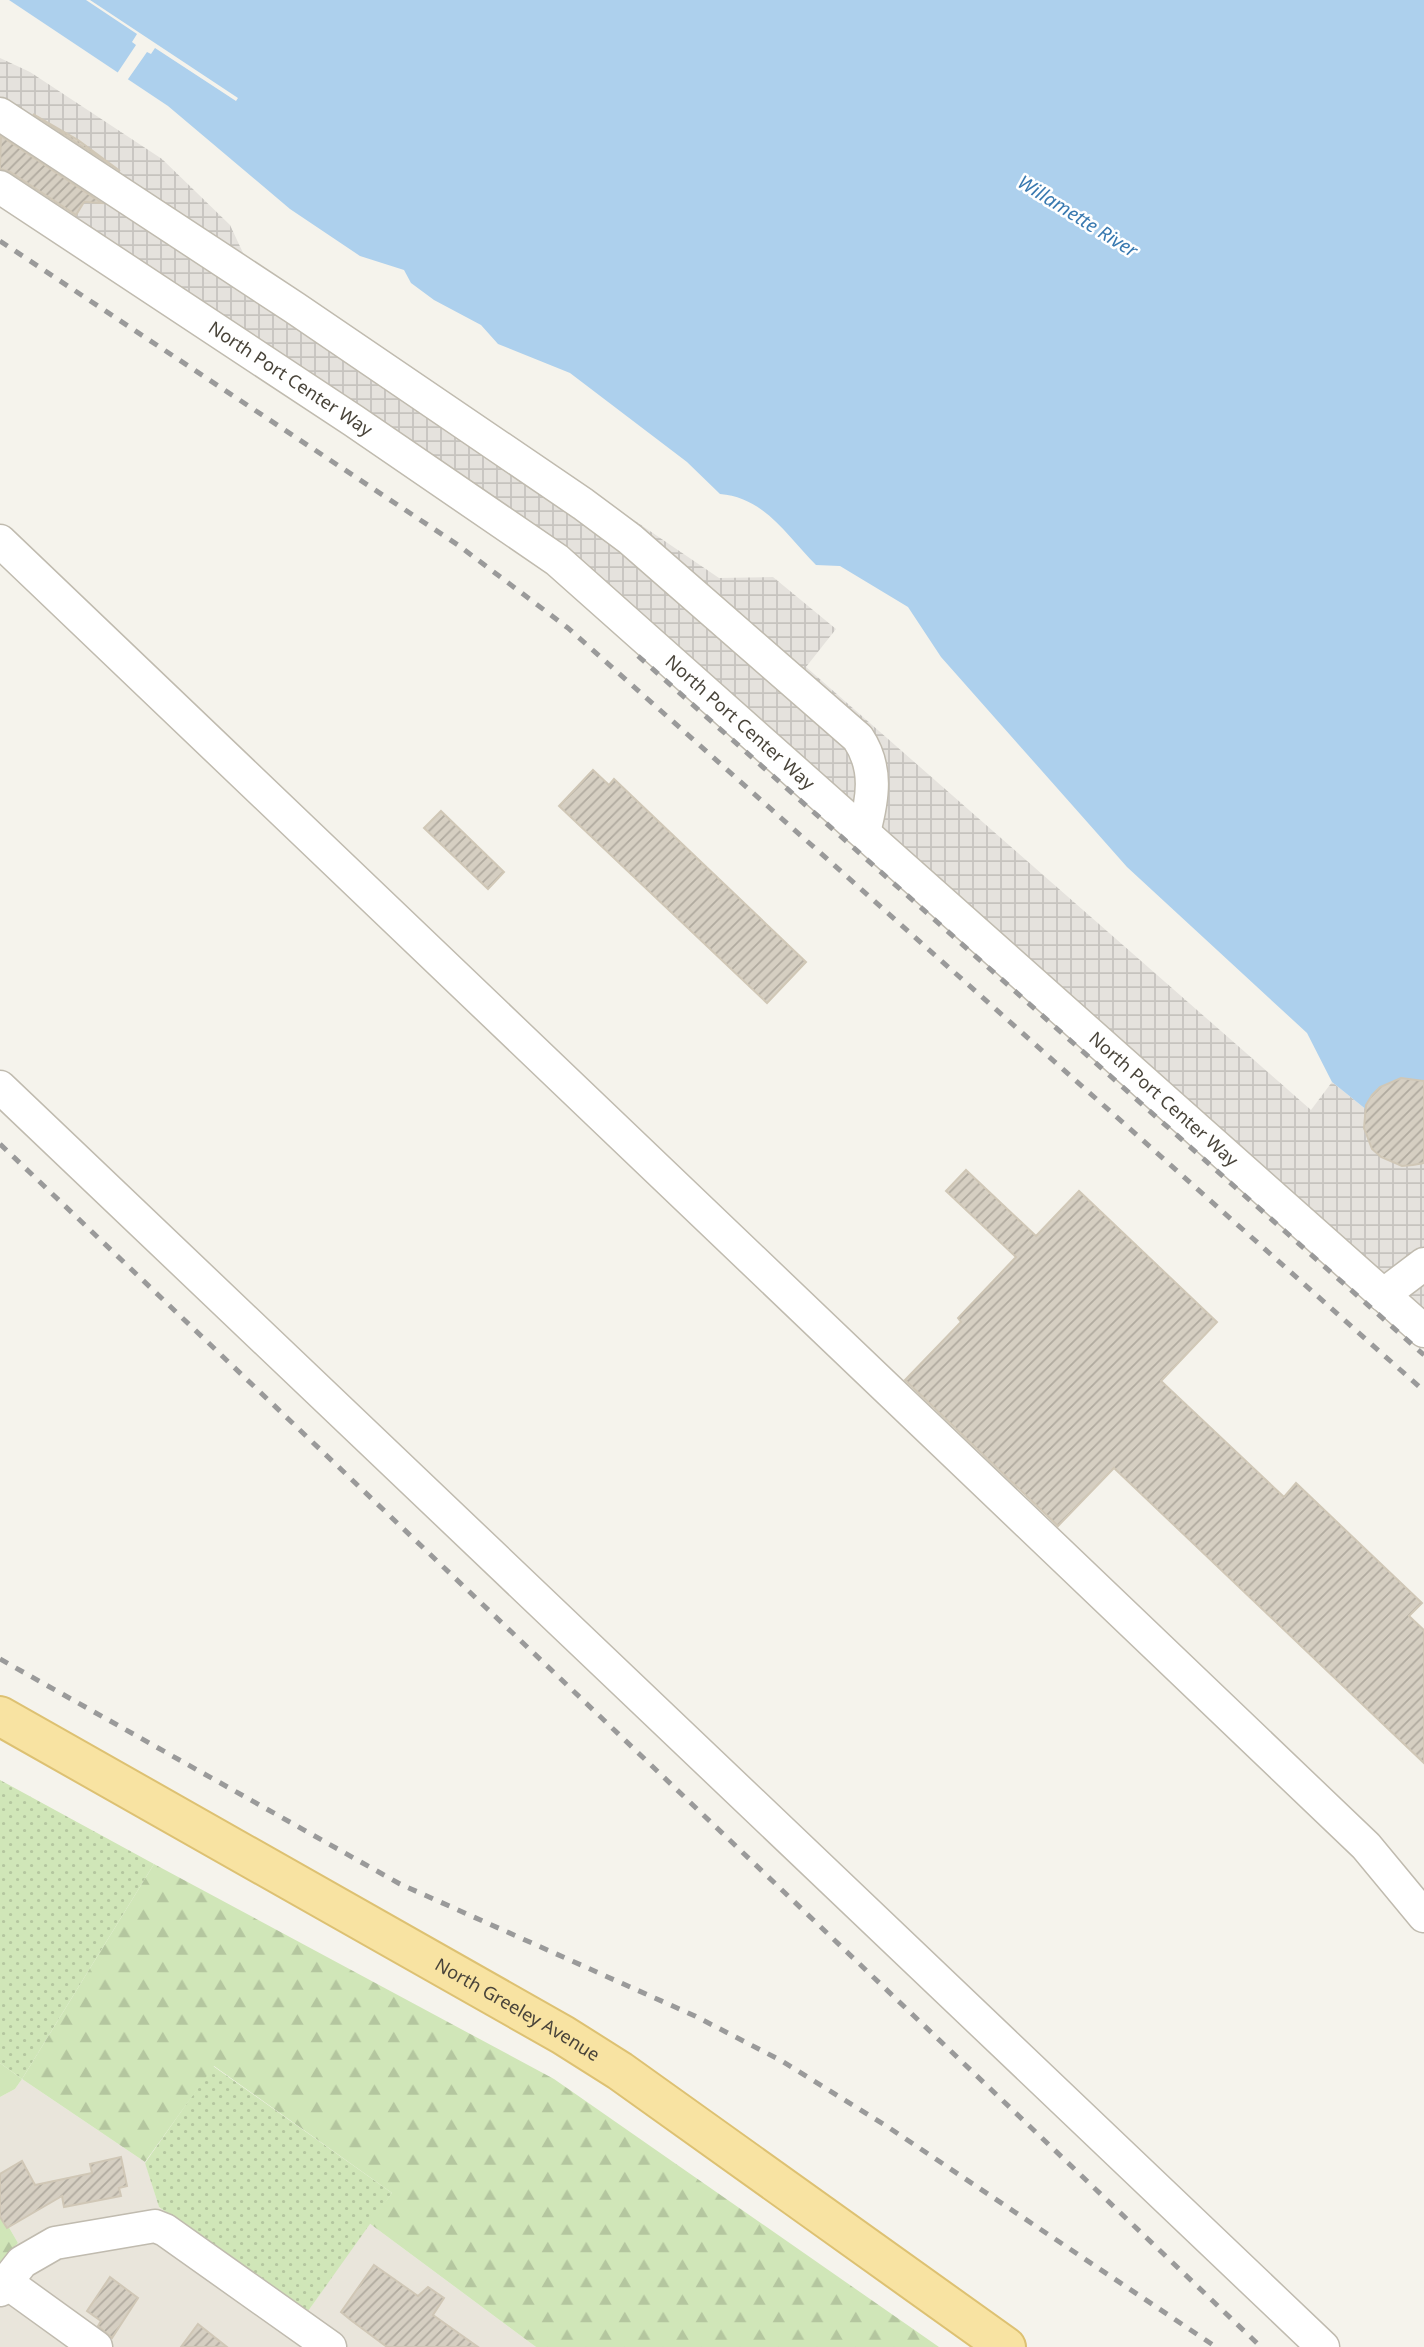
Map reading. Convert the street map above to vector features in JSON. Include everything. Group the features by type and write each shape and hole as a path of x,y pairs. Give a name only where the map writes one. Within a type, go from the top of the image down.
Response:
{"main road":[{"name":"North Greeley Avenue","path":"0,1716 563,2035 621,2071 1006,2347"}],"street":[{"path":"0,114 317,323 542,475 630,539 858,738 872,769 873,788 864,832"},
{"name":"North Port Center Way","path":"0,187 535,544 864,832 1424,1331"},
{"path":"0,541 1366,1846 1424,1916"},
{"path":"0,1087 1323,2347"},
{"path":"1383,1294 1424,1264"},
{"path":"96,2347 3,2286 22,2262 55,2244 155,2226 165,2230 330,2347"}],"shaded area":[{"path":"0,58 30,72 162,159 230,225 244,255 719,578 773,577 836,629 806,667 1311,1110 1332,1082 1424,1156 1424,1337 559,565 0,191"},
{"path":"22,2079 145,2162 159,2207 306,2314 369,2223 536,2347 0,2347 0,2262 18,2243 0,2212 0,2097 15,2089"}],"green space":[{"path":"0,1780 154,1864 22,2079 0,2063"},
{"path":"154,1864 554,2079 939,2347 536,2347 369,2223 392,2193 214,2066 145,2162 22,2079"},
{"path":"0,2063 22,2079 15,2089 0,2097"},
{"path":"213,2066 392,2193 306,2314 159,2207 145,2163"},
{"path":"0,2212 18,2243 0,2262"}],"water":[{"name":"Willamette River","path":"9,0 1424,0 1424,1156 1332,1082 1307,1033 1127,867 941,657 908,607 840,566 816,565 762,510 736,497 720,494 687,462 570,373 498,344 481,325 434,300 411,283 404,270 360,256 290,209 168,106"}],"pier":[{"path":"86,0 90,0 238,98 236,101 155,48 151,54 147,52 126,82 116,75 136,45 132,42 137,34"}],"building":[{"path":"33,114 78,140 120,171"},
{"path":"1,136 102,203 84,202 76,215 10,172 0,169"},
{"path":"593,770 609,785 614,779 806,962 767,1003 559,806"},
{"path":"441,811 504,872 488,889 424,828"},
{"path":"1401,1078 1424,1081 1424,1163 1402,1166 1381,1157 1372,1149 1364,1128 1366,1105 1372,1095 1380,1087"},
{"path":"966,1170 1036,1236 1079,1191 1217,1322 1161,1381 1284,1497 1296,1483 1422,1603 1409,1616 1424,1630 1424,1763 1114,1468 1058,1526 905,1380 961,1322 958,1318 1016,1257 946,1191"},
{"path":"121,2157 127,2186 119,2188 121,2196 64,2207 62,2196 7,2228 0,2217 0,2174 22,2161 35,2185 92,2173 90,2164"},
{"path":"374,2265 418,2296 428,2287 444,2298 433,2315 478,2347 387,2347 352,2321 341,2312"},
{"path":"110,2277 138,2298 112,2338 98,2326 101,2321 87,2311"},
{"path":"198,2324 227,2347 181,2347"}],"railway":[{"path":"0,241 458,545 568,628 1424,1391"},
{"path":"638,656 1424,1355"},
{"path":"0,1144 1261,2347"},
{"path":"0,1659 400,1884 695,2016 782,2061 888,2127 1216,2347"}]}
